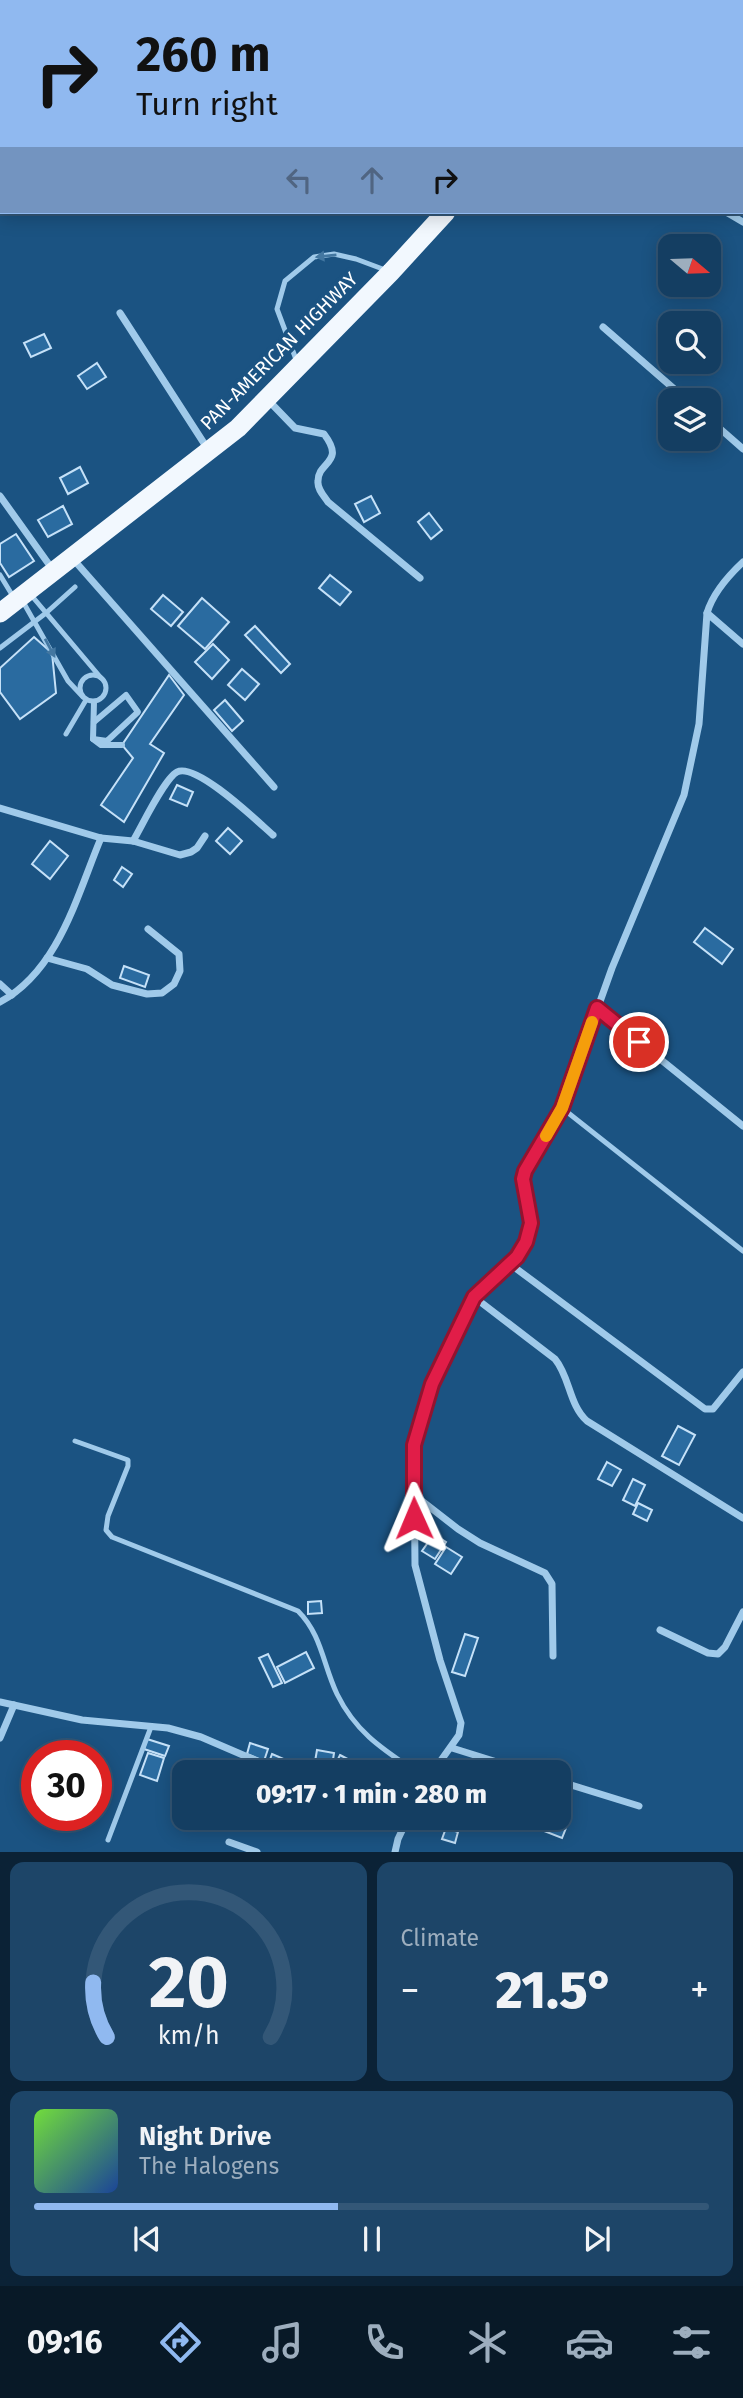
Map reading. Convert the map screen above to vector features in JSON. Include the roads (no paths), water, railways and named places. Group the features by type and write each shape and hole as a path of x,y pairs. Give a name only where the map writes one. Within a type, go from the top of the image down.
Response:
{"highway":[{"name":"PAN-AMERICAN HIGHWAY","path":"16,601 238,428 444,214"}],"street":[{"path":"120,313 209,451"},
{"path":"603,327 673,388"},
{"path":"267,399 295,428 324,434 333,450 331,460 317,481 319,489 328,502 420,578"},
{"path":"721,430 743,449"},
{"path":"0,496 54,571"},
{"path":"72,558 274,787"},
{"path":"442,1760 459,1735 461,1723 440,1660 415,1565 414,1445 432,1384 474,1297 517,1257 526,1242 531,1223 523,1179 525,1171 562,1108 597,1008 684,795 699,724 707,613 710,603 728,576 743,562"},
{"path":"707,613 743,644"},
{"path":"93,739 107,741 138,712 126,695 94,722"},
{"path":"93,739 94,702"},
{"path":"93,739 101,745 122,745"},
{"path":"133,841 165,785 174,773 184,770 195,772 273,835"},
{"path":"0,807 101,838 133,841 180,855 197,848 205,836"},
{"path":"0,1002 12,995 47,958 59,939 101,838"},
{"path":"47,958 87,969 112,985 146,995 162,993 174,984 180,971 178,954 148,929"},
{"path":"0,984 12,995"},
{"path":"597,1008 743,1126"},
{"path":"510,1264 705,1409 713,1409 743,1372"},
{"path":"474,1297 555,1359 562,1367 577,1408 587,1421 743,1518"},
{"path":"413,1494 480,1544 545,1573 552,1584 553,1656"},
{"path":"660,1630 708,1653 718,1654 725,1647 743,1612"},
{"path":"0,1702 82,1720 168,1728 201,1737 255,1760"},
{"path":"0,1738 13,1704"},
{"path":"452,1748 490,1760"},
{"path":"571,1785 639,1806"},
{"path":"395,1852 404,1830"},
{"path":"229,1842 257,1852"}],"lane":[{"path":"298,366 276,309 285,281 314,257 334,254 391,272"},
{"path":"0,575 16,601 34,622 68,681 84,698 94,702 104,694 105,685 100,678 46,613 16,601"},
{"path":"0,648 75,587"},
{"path":"84,698 79,689 85,678 100,678"},
{"path":"66,734 84,698"},
{"path":"562,1108 743,1251"},
{"path":"75,1441 128,1460 108,1516 106,1530 112,1537 298,1611 314,1631 337,1693 352,1719 373,1743 398,1760"},
{"path":"108,1840 150,1727"}]}
